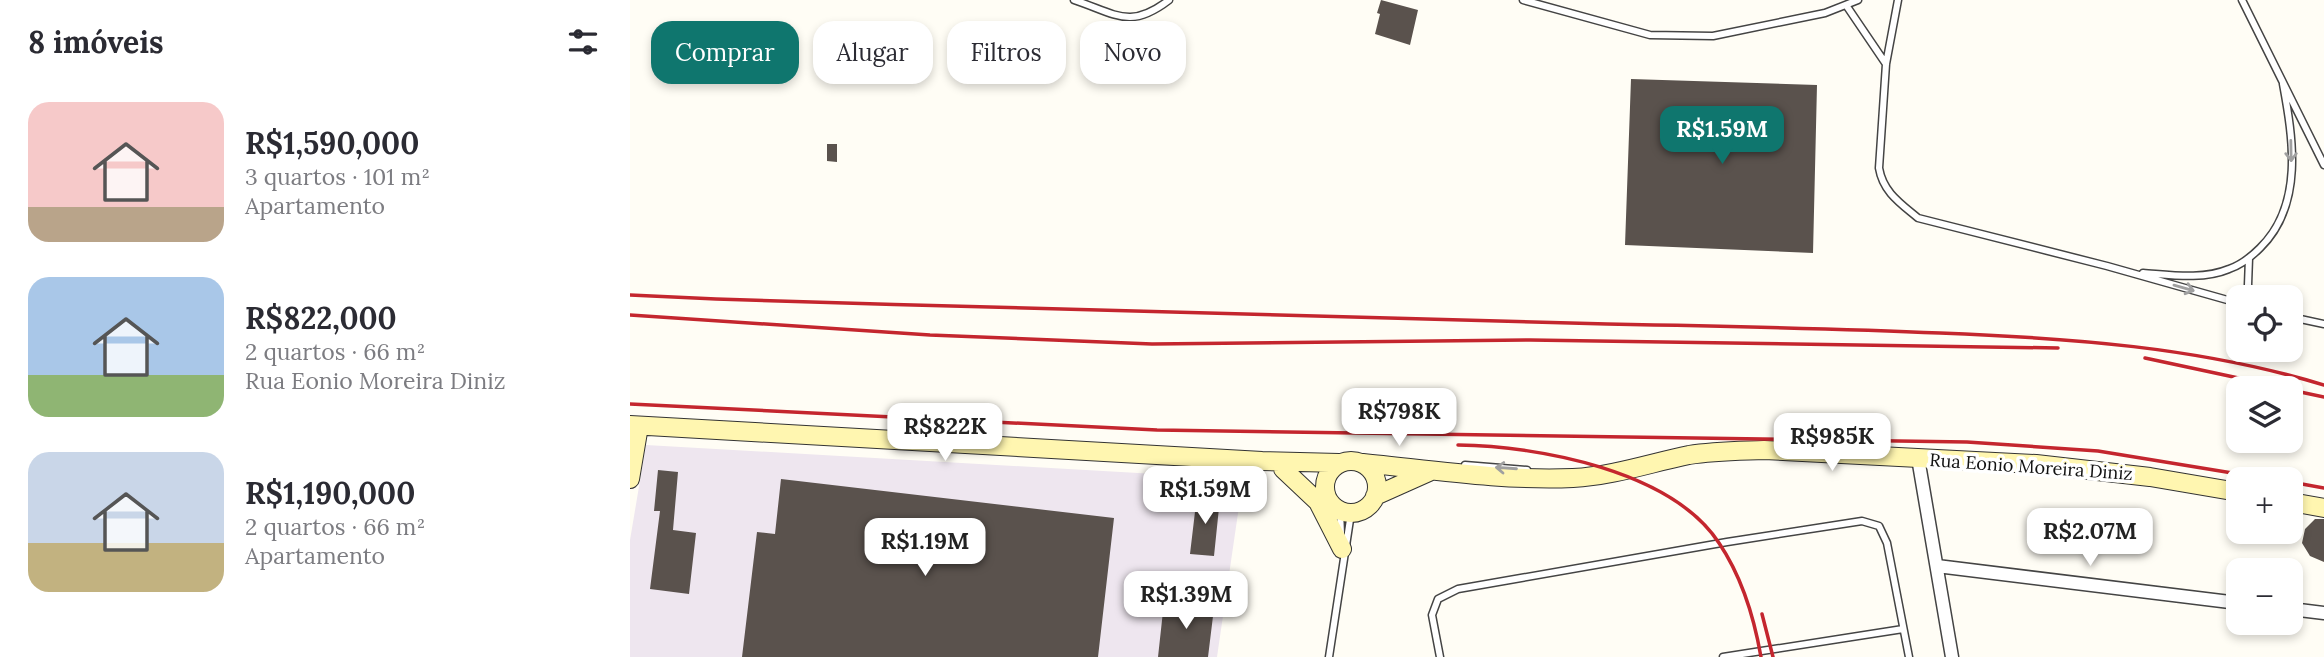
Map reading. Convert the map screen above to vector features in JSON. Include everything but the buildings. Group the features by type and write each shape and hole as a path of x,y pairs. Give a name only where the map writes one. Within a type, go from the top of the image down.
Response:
{"main road":[{"name":"Rua Eonio Moreira Diniz","path":"634,426 1262,461 1351,462 1517,478 1574,478 1630,471 1720,451 1764,450 2062,467 2150,477 2226,490"},
{"path":"630,479 634,426"},
{"name":"Rua Eonio Moreira Diniz","path":"1262,461 1304,474 1326,495"},
{"path":"1351,462 1373,472 1377,484 1370,505 1361,511 1346,512 1332,504 1326,495 1325,483 1329,471 1351,462"},
{"path":"1283,469 1318,502 1342,549"},
{"name":"Rua Eonio Moreira Diniz","path":"1375,496 1431,471"},
{"path":"2303,504 2324,508"}],"street":[{"path":"1918,458 1952,657"},
{"path":"1937,566 2226,602"},
{"path":"2303,610 2324,613"}],"lane":[{"path":"1074,0 1130,19 1152,13 1169,0"},
{"path":"1523,0 1650,35 1713,36 1825,13 1858,0"},
{"path":"1898,0 1886,64 1879,168 1881,183 1895,199 1918,218 2131,272 2226,300"},
{"path":"2242,0 2324,165"},
{"path":"1846,5 1886,64"},
{"path":"2131,272 2185,276 2229,269 2249,258 2269,239 2279,224 2291,184 2290,123 2283,84"},
{"path":"2248,285 2249,258"},
{"path":"2303,320 2324,324"},
{"name":"Rua Eonio Moreira Diniz","path":"1351,462 1520,469 1574,478"},
{"path":"1342,574 1346,512"},
{"path":"1329,657 1342,574 1346,512"},
{"path":"1440,657 1432,615 1438,599 1458,590 1862,520 1879,526 1887,543 1909,657"},
{"path":"1723,657 1903,629"}],"shaded area":[{"path":"646,445 1243,479 1217,657 630,657 630,540"}],"railway":[{"path":"630,295 1162,313 1815,328 1988,335 2182,353 2277,372 2324,385"},
{"path":"630,315 930,335 1152,344 1530,340 2058,348"},
{"path":"2145,358 2229,376"},
{"path":"2303,393 2324,397"},
{"path":"630,404 1157,430 1967,442 2098,451 2226,472"},
{"path":"1458,445 1564,457 1601,467 1670,497 1698,518 1727,556 1746,598 1761,657"},
{"path":"2303,484 2324,488"},
{"path":"1762,614 1773,657"}]}
